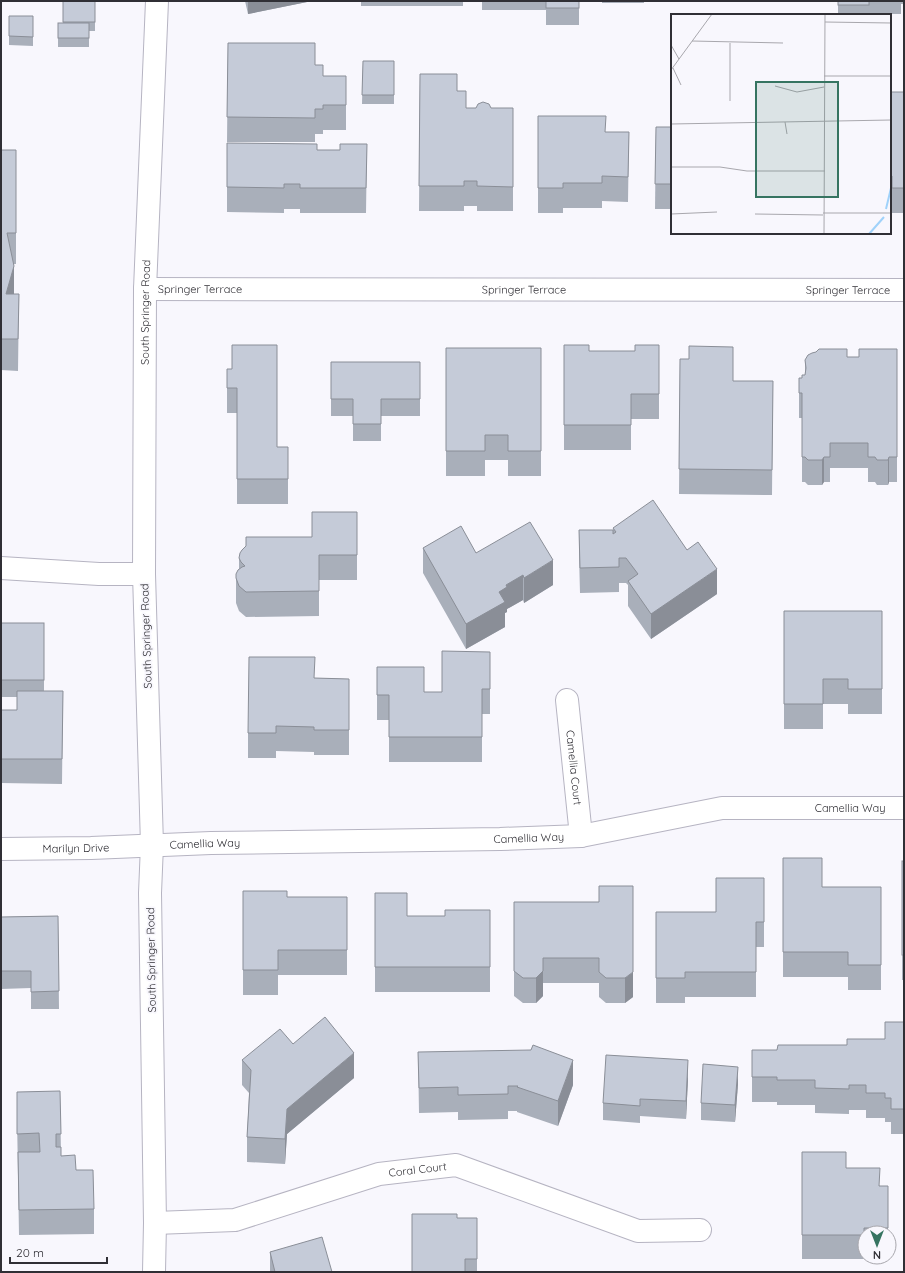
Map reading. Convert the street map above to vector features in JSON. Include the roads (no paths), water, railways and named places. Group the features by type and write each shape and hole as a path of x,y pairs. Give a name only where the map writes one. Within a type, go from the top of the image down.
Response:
{"street":[{"name":"South Springer Road","path":"154,1272 155,1223 150,893 152,845 144,574 145,289 157,1"},
{"name":"Springer Terrace","path":"145,289 904,290"},
{"path":"1,568 99,574 144,574"},
{"name":"Camellia Court","path":"567,700 581,836"},
{"name":"Camellia Way","path":"152,845 500,839 581,836 722,808 904,808"},
{"name":"Marilyn Drive","path":"1,849 90,848 152,845"},
{"name":"Coral Court","path":"155,1223 235,1220 379,1174 456,1165 638,1231 700,1230"}]}
